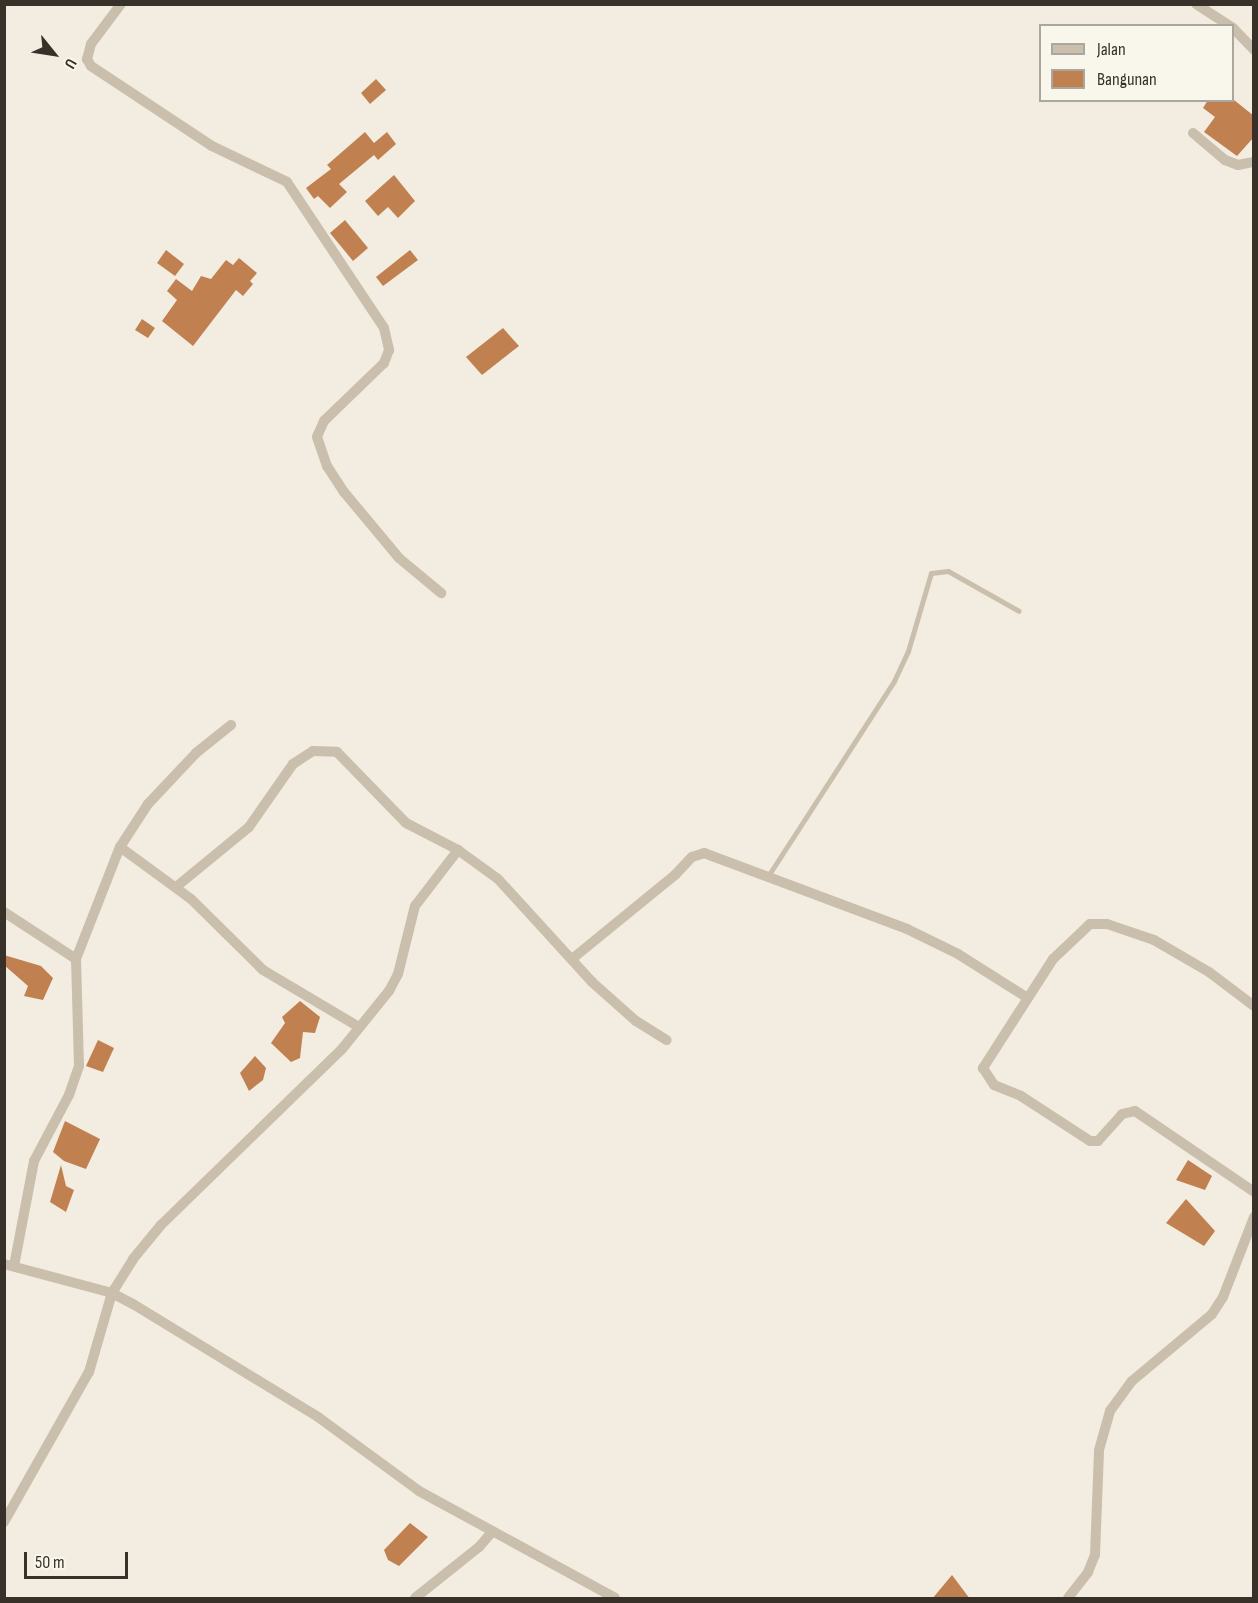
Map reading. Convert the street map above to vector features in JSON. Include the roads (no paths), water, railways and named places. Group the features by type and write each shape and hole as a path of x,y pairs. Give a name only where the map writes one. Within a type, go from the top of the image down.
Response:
{"street":[{"path":"122,4 91,44 87,58 91,66 212,146 287,182 384,328 389,350 384,363 324,421 318,429 319,446 327,466 350,500 399,558 441,592"},
{"path":"1196,4 1228,24"},
{"path":"1234,29 1254,50"},
{"path":"1193,133 1225,160 1238,165 1254,162"},
{"path":"231,725 196,753 148,804 120,847 76,959 79,1066 69,1095 34,1161 9,1265 112,1293 318,1417 418,1491 615,1599"},
{"path":"176,887 249,827 294,764 313,751 337,752 406,823 458,850 506,886 572,959 636,1021 667,1040"},
{"path":"120,847 176,887 268,974 359,1027"},
{"path":"4,1522 89,1372 112,1293 161,1225 303,1089 359,1027 398,974 415,906 458,850"},
{"path":"572,959 698,854 715,855 907,929 958,954 1026,997"},
{"path":"4,912 76,959"},
{"path":"1254,1006 1209,972 1154,940 1107,924 1090,924 1078,934 1026,997 983,1068 994,1085 1013,1092 1090,1141 1098,1140 1122,1114 1135,1111 1254,1192"},
{"path":"1068,1599 1088,1572 1095,1555 1099,1450 1110,1411 1132,1381 1212,1314 1254,1217"},
{"path":"415,1599 493,1531"}],"lane":[{"path":"768,876 894,681 908,651 931,573 948,571 1019,611"}]}
